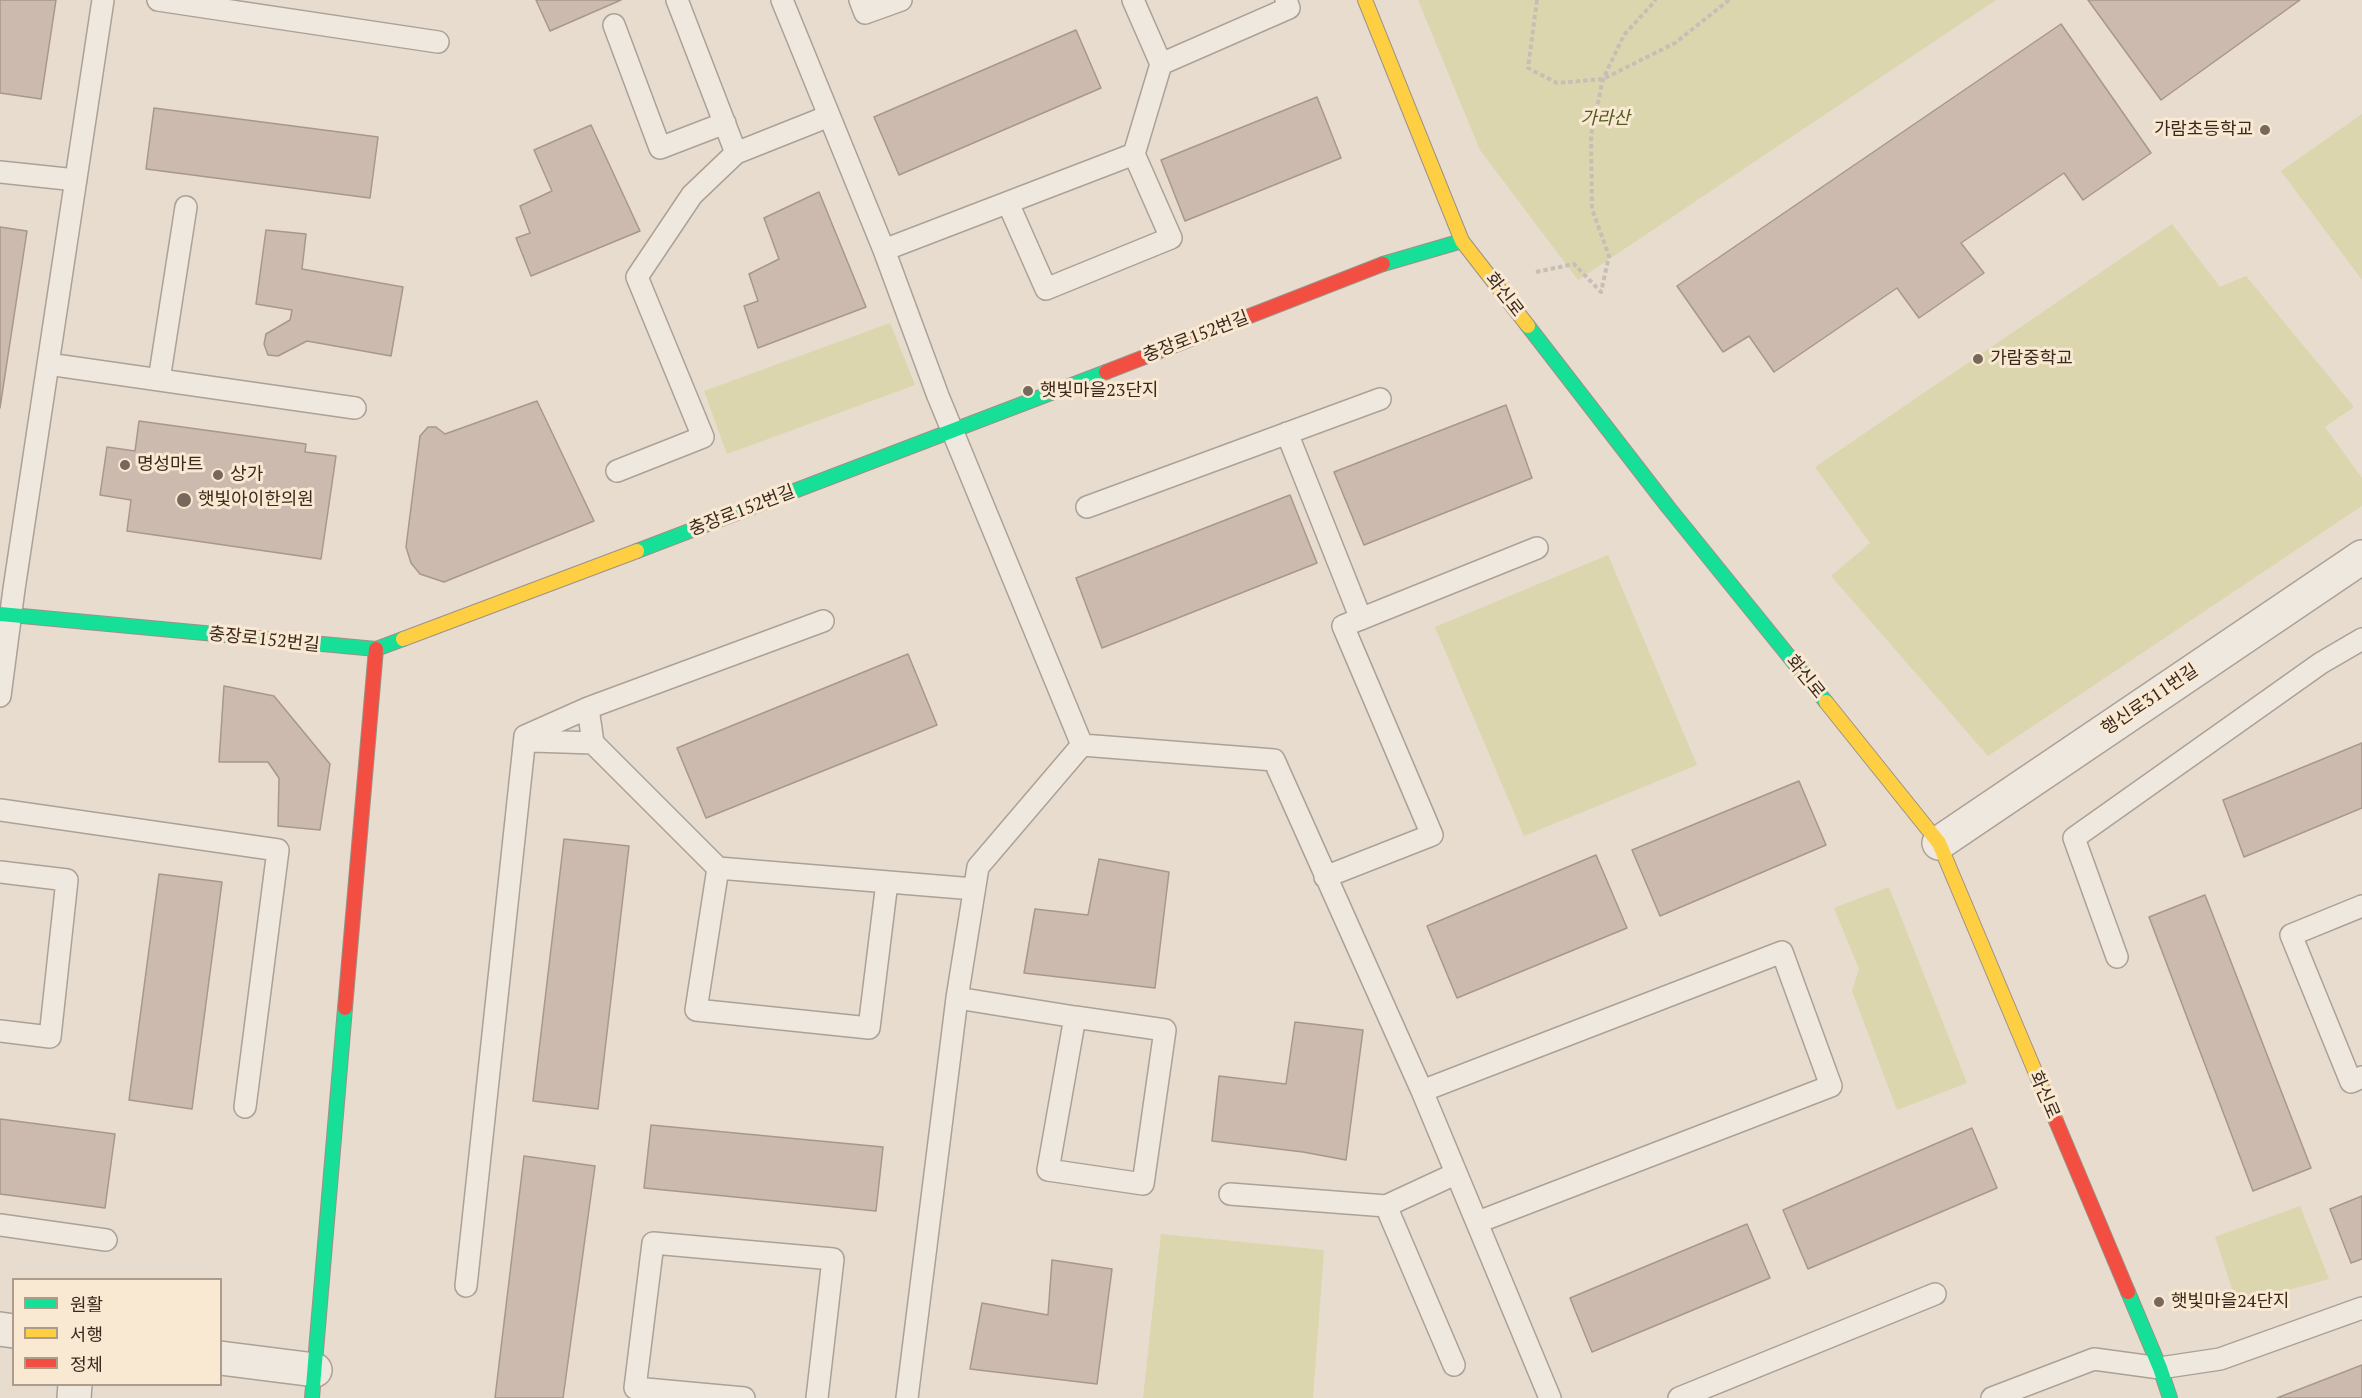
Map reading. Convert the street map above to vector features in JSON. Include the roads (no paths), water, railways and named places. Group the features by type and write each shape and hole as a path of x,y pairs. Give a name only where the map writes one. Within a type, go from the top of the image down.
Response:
{"street":[{"name":"화신로","path":"1365,0 1462,241 1668,507 1939,843 2160,1368 2170,1398"},
{"name":"충장로152번길","path":"6,614 376,649 954,432 1392,260 1462,241"},
{"name":"행신로311번길","path":"1939,843 2362,557"},
{"path":"222,1359 314,1384 376,649"}],"lane":[{"path":"0,696 6,614 48,364 104,0"},
{"path":"158,0 438,42"},
{"path":"677,0 736,153"},
{"path":"782,0 884,250 938,396 1082,745"},
{"path":"860,0 865,14 901,0"},
{"path":"1008,202 1046,289 1171,238 1134,154 1161,64 1133,0"},
{"path":"1161,64 1289,8 1286,0"},
{"path":"614,25 660,148 725,123"},
{"path":"617,471 703,437 637,277 692,195 736,153 829,116"},
{"path":"884,250 1134,154"},
{"path":"0,172 76,180"},
{"path":"159,380 186,207"},
{"path":"48,364 355,408"},
{"path":"1087,507 1380,399"},
{"path":"1287,433 1361,619"},
{"path":"1325,877 1432,835 1343,626 1537,548"},
{"path":"525,736 588,708 823,621"},
{"path":"2117,957 2074,838 2322,663 2362,639"},
{"path":"588,708 593,743 718,868 974,889"},
{"path":"525,736 533,741 593,743"},
{"path":"466,1286 525,736"},
{"path":"1082,745 1274,760 1422,1091 1550,1398"},
{"path":"907,1398 957,998 978,867 1082,745"},
{"path":"0,810 278,850 245,1107"},
{"path":"718,868 696,1010 868,1028 886,882"},
{"path":"0,872 68,880 50,1037 0,1031"},
{"path":"2362,906 2291,935 2351,1082 2362,1077"},
{"path":"1422,1091 1782,952 1831,1086 1478,1222"},
{"path":"957,998 1165,1030 1143,1184 1048,1170 1074,1017"},
{"path":"1230,1194 1386,1206 1455,1174"},
{"path":"1386,1206 1454,1365"},
{"path":"0,1225 106,1240"},
{"path":"744,1398 635,1388 653,1243 833,1259 817,1398"},
{"path":"1679,1398 1935,1294"},
{"path":"1992,1398 2094,1359 2160,1368 2220,1359 2362,1308"}],"place":[{"name":"가람초등학교","path":"2265,130"},
{"name":"가람중학교","path":"1978,359"},
{"name":"햇빛마을23단지","path":"1028,391"},
{"name":"명성마트","path":"125,465"},
{"name":"상가","path":"218,475"},
{"name":"햇빛아이한의원","path":"184,500"},
{"name":"햇빛마을24단지","path":"2159,1302"}],"park label":[{"name":"가라산","path":"1605,119"}]}
